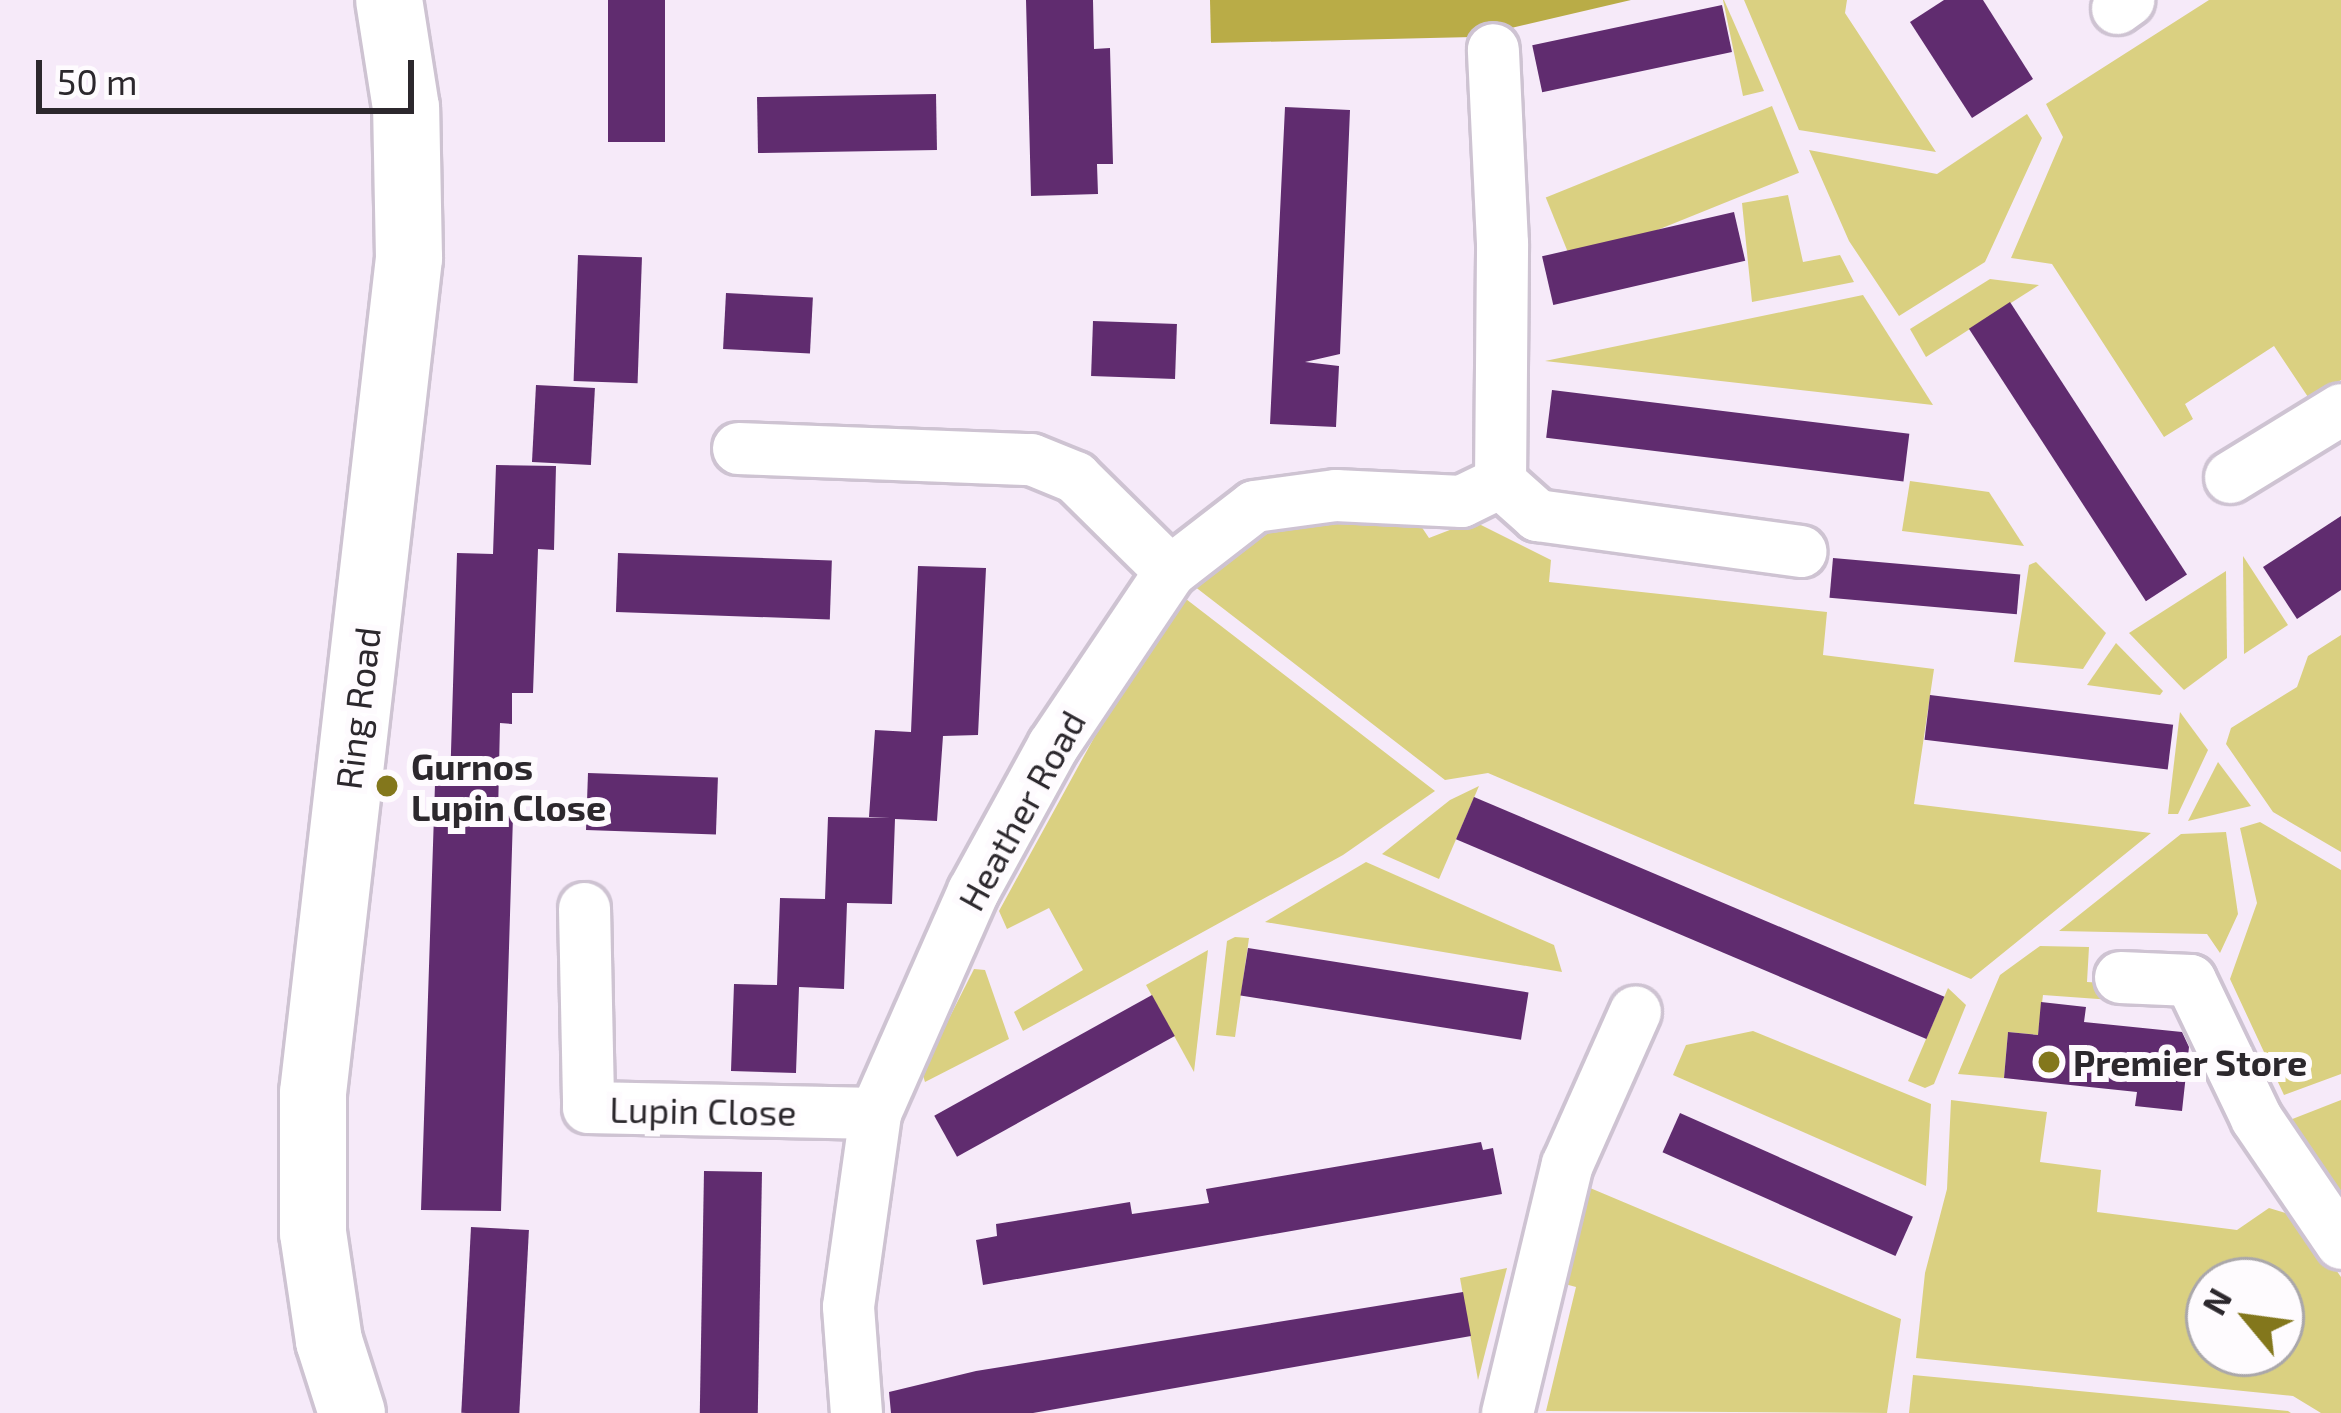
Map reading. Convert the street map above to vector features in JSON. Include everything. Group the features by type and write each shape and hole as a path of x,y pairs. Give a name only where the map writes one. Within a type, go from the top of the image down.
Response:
{"street":[{"name":"Ring Road","path":"352,1413 329,1341 313,1233 313,1093 410,258 406,108 389,0"},
{"path":"1493,50 1502,243 1500,482 1537,515 1801,551"},
{"path":"2230,477 2341,409"},
{"path":"737,448 1031,459 1075,477 1170,571"},
{"name":"Heather Road","path":"856,1413 848,1306 875,1113 973,891 1053,745 1170,571 1254,506 1335,494 1461,501 1500,482"},
{"name":"Lupin Close","path":"584,908 588,1107 875,1113"},
{"path":"2120,977 2190,980 2256,1118 2341,1243"},
{"path":"1508,1413 1567,1164 1635,1011"}],"shaded area":[{"path":"1210,0 1631,0 1473,37 1211,43"},
{"path":"1724,0 1764,91 1743,96"},
{"path":"1744,0 1847,0 1845,13 1936,152 1799,130"},
{"path":"2209,0 2341,0 2341,380 2310,400 2274,346 2185,404 2193,419 2164,437 2052,264 2011,258 2063,137 2046,104"},
{"path":"1772,106 1799,173 1573,264 1546,197"},
{"path":"2027,114 2042,138 1985,262 1899,316 1849,241 1809,150 1937,174"},
{"path":"1788,195 1803,262 1840,255 1854,282 1752,302 1742,203"},
{"path":"1990,279 2039,285 1926,357 1910,329"},
{"path":"1863,295 1933,405 1545,361"},
{"path":"1910,481 1989,492 2024,546 1902,531"},
{"path":"1341,512 1421,526 1429,538 1473,521 1551,560 1549,582 1827,612 1823,655 1934,669 1914,804 2151,833 1971,979 1488,773 1445,780 1194,586 1240,533"},
{"path":"2243,556 2288,625 2244,654"},
{"path":"2036,562 2106,633 2083,669 2014,662 2029,565"},
{"path":"2226,571 2227,658 2184,690 2129,633"},
{"path":"1186,599 1435,791 1343,855 1023,1031 1014,1012 1083,970 1049,908 1007,929 999,911 1101,725"},
{"path":"2341,635 2341,852 2273,812 2226,744 2231,728 2297,687 2308,656"},
{"path":"2116,643 2163,691 2160,695 2087,685"},
{"path":"2180,712 2208,750 2178,814 2168,814"},
{"path":"2218,762 2251,806 2188,821"},
{"path":"1479,786 1439,879 1382,854 1450,800"},
{"path":"2260,822 2341,870 2341,1074 2284,1095 2230,979 2257,903 2240,828"},
{"path":"2226,832 2238,914 2220,953 2207,934 2059,931 2181,834"},
{"path":"1366,862 1554,945 1562,972 1265,922"},
{"path":"1249,938 1235,1037 1216,1035 1227,941"},
{"path":"2040,946 2089,947 2087,982 2104,983 2112,1000 2043,995 2038,1035 2008,1032 2004,1078 1958,1074 2000,975"},
{"path":"1208,950 1194,1072 1146,985"},
{"path":"974,969 985,970 1009,1039 925,1082 922,1072"},
{"path":"1948,988 1966,1005 1934,1084 1925,1088 1908,1081"},
{"path":"1753,1031 1931,1104 1926,1186 1673,1075 1686,1045"},
{"path":"1951,1100 2047,1112 2040,1162 2101,1170 2097,1212 2237,1230 2269,1208 2299,1217 2341,1277 2341,1413 2321,1413 2293,1396 1916,1358 1925,1273 1947,1189"},
{"path":"2341,1100 2341,1202 2282,1123"},
{"path":"1583,1185 1901,1319 1887,1413 1546,1411 1576,1287 1561,1283"},
{"path":"1507,1268 1478,1380 1460,1278"},
{"path":"1913,1375 2288,1411 2291,1413 1909,1413"}],"building":[{"path":"608,0 665,0 665,142 608,142"},
{"path":"1026,0 1093,0 1094,49 1110,48 1113,164 1097,164 1098,194 1031,196"},
{"path":"1944,0 1983,0 2033,79 1972,118 1910,22"},
{"path":"1722,5 1732,52 1542,92 1532,45"},
{"path":"936,94 937,150 758,153 757,97"},
{"path":"1285,107 1350,110 1340,354 1305,362 1339,366 1336,427 1270,424"},
{"path":"1734,212 1745,261 1553,305 1542,256"},
{"path":"578,255 642,257 638,383 574,381"},
{"path":"726,293 813,298 810,353 723,349"},
{"path":"2010,302 2187,575 2146,601 1969,329"},
{"path":"1093,321 1177,324 1175,379 1091,376"},
{"path":"536,385 595,388 591,465 532,462"},
{"path":"1552,390 1909,434 1903,482 1546,438"},
{"path":"496,465 556,466 554,550 538,549 533,693 512,693 512,724 500,723 498,815 513,816 501,1211 421,1210 435,784 450,785 457,553 493,554"},
{"path":"2341,516 2341,590 2297,619 2263,567"},
{"path":"618,553 832,560 830,619 616,612"},
{"path":"1833,558 2020,574 2017,614 1830,598"},
{"path":"918,566 986,568 978,735 943,736 937,821 895,819 892,904 847,903 844,989 799,987 796,1073 731,1071 734,984 777,985 780,898 825,899 828,817 890,818 869,817 875,730 911,732"},
{"path":"1930,695 2173,725 2168,770 1925,740"},
{"path":"588,773 718,778 716,835 586,830"},
{"path":"1474,797 1944,997 1926,1039 1456,839"},
{"path":"1248,948 1529,992 1521,1040 1240,995"},
{"path":"1152,995 1175,1036 957,1157 934,1116"},
{"path":"2041,1002 2086,1007 2084,1022 2182,1032 2189,1047 2182,1111 2135,1106 2137,1092 2004,1078 2008,1032 2038,1035"},
{"path":"1680,1113 1913,1217 1895,1256 1663,1152"},
{"path":"1481,1142 1483,1150 1493,1148 1502,1194 983,1285 976,1240 997,1236 996,1224 1130,1202 1132,1214 1209,1203 1206,1189"},
{"path":"704,1171 762,1172 758,1413 700,1413"},
{"path":"471,1227 529,1230 519,1413 461,1413"},
{"path":"1463,1292 1471,1336 1033,1413 891,1413 889,1392 976,1371"}],"place":[{"name":"Gurnos Lupin Close","path":"387,786"},
{"name":"Premier Store","path":"2049,1062"}]}
